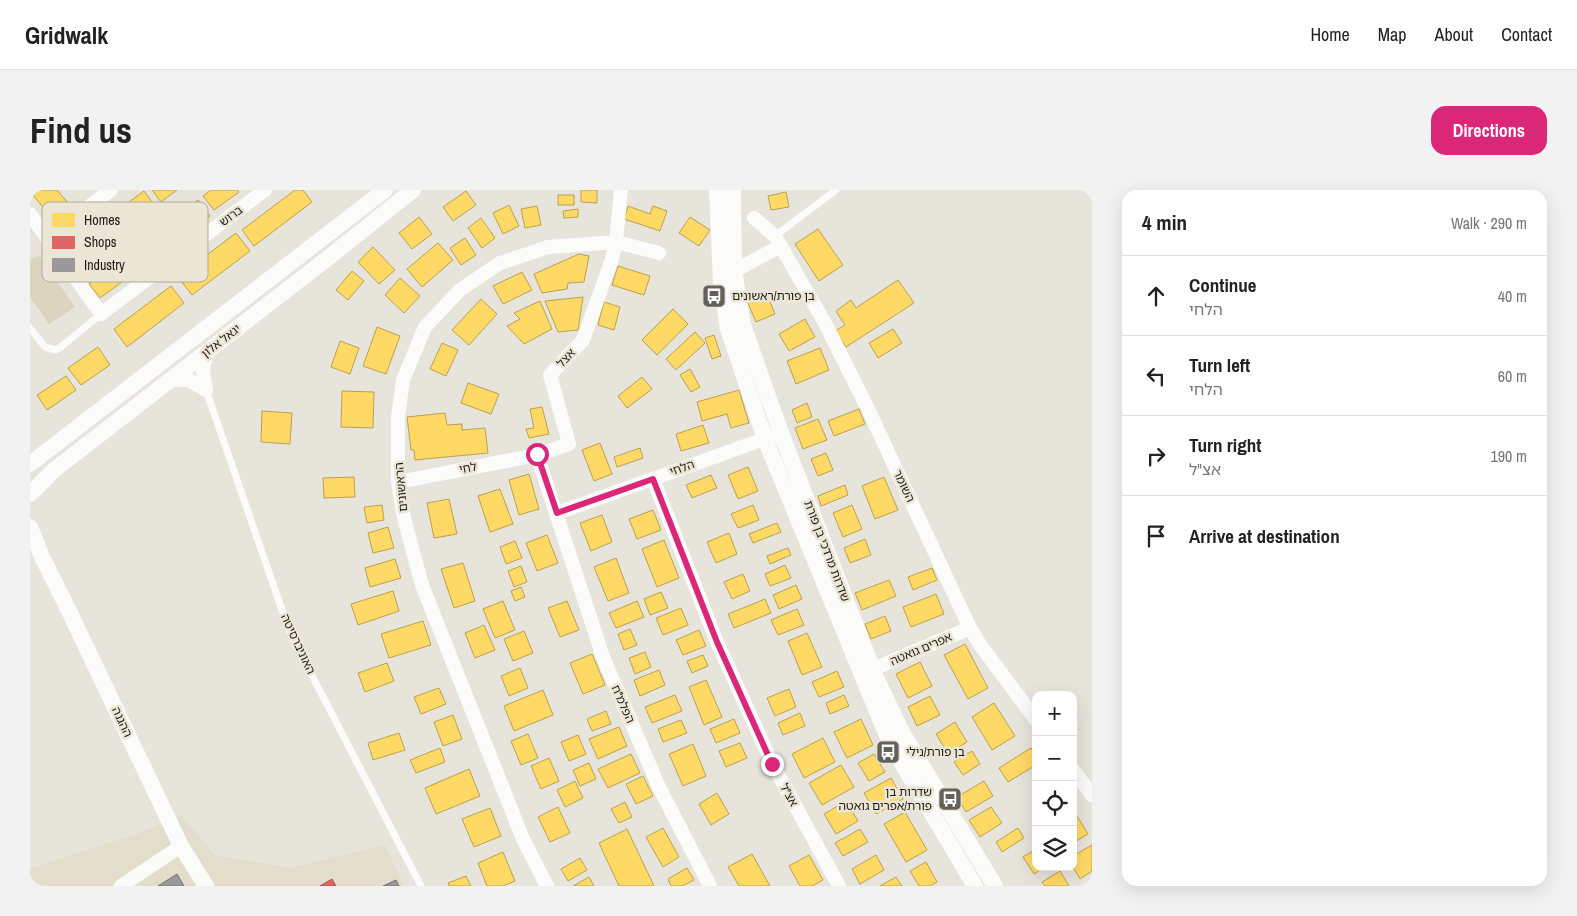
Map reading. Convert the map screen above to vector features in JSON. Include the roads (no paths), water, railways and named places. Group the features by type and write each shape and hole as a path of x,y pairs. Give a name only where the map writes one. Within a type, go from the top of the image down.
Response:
{"street":[{"path":"95,202 111,190"},
{"name":"ברוש","path":"208,233 265,190"},
{"name":"יגאל אלון","path":"30,464 385,190"},
{"name":"יגאל אלון","path":"30,494 54,470 413,190"},
{"path":"616,242 622,190"},
{"name":"שדרות מרדכי בן פורת","path":"717,190 721,283 728,329 765,438 890,743 975,886"},
{"name":"שדרות מרדכי בן פורת","path":"733,190 734,271 743,325 782,433 873,669 903,734 996,886"},
{"path":"30,214 42,231"},
{"name":"השומר","path":"754,218 778,241 826,326 868,408 970,628 981,646 1032,715"},
{"path":"734,271 778,241"},
{"name":"הראשונים","path":"547,886 523,839 422,585 404,518 398,482 398,416 403,380 425,327 460,290 500,263 548,247 616,242 659,253"},
{"name":"אצל","path":"537,454 569,444 550,375 583,340 612,259 616,242"},
{"path":"78,282 101,314"},
{"name":"ברוש","path":"101,314 143,282"},
{"name":"האוניברסיטה","path":"206,353 203,371 206,390"},
{"path":"170,380 189,380 206,390"},
{"name":"הלחי","path":"557,513 782,433"},
{"path":"537,454 557,513"},
{"name":"לחי","path":"398,482 537,454"},
{"name":"אצ\"ל","path":"653,479 717,642 772,764 839,886"},
{"name":"הפלמ\"ח","path":"557,513 603,657 660,787 710,886"},
{"name":"ההגנה","path":"30,527 36,553 69,611 181,846 206,886"},
{"name":"אפרים גואטה","path":"873,669 970,628"},
{"path":"1077,775 1092,795"},
{"path":"121,886 181,846"}],"lane":[{"path":"778,241 836,190"},
{"path":"30,328 45,347 56,350 101,314"},
{"name":"האוניברסיטה","path":"206,390 290,633 421,886"}],"place":[{"name":"בן פורת/ראשונים","path":"714,296"},
{"name":"בן פורת/נילי","path":"888,752"},
{"name":"שדרות בן פורת/אפרים גואטה","path":"950,799"}]}
